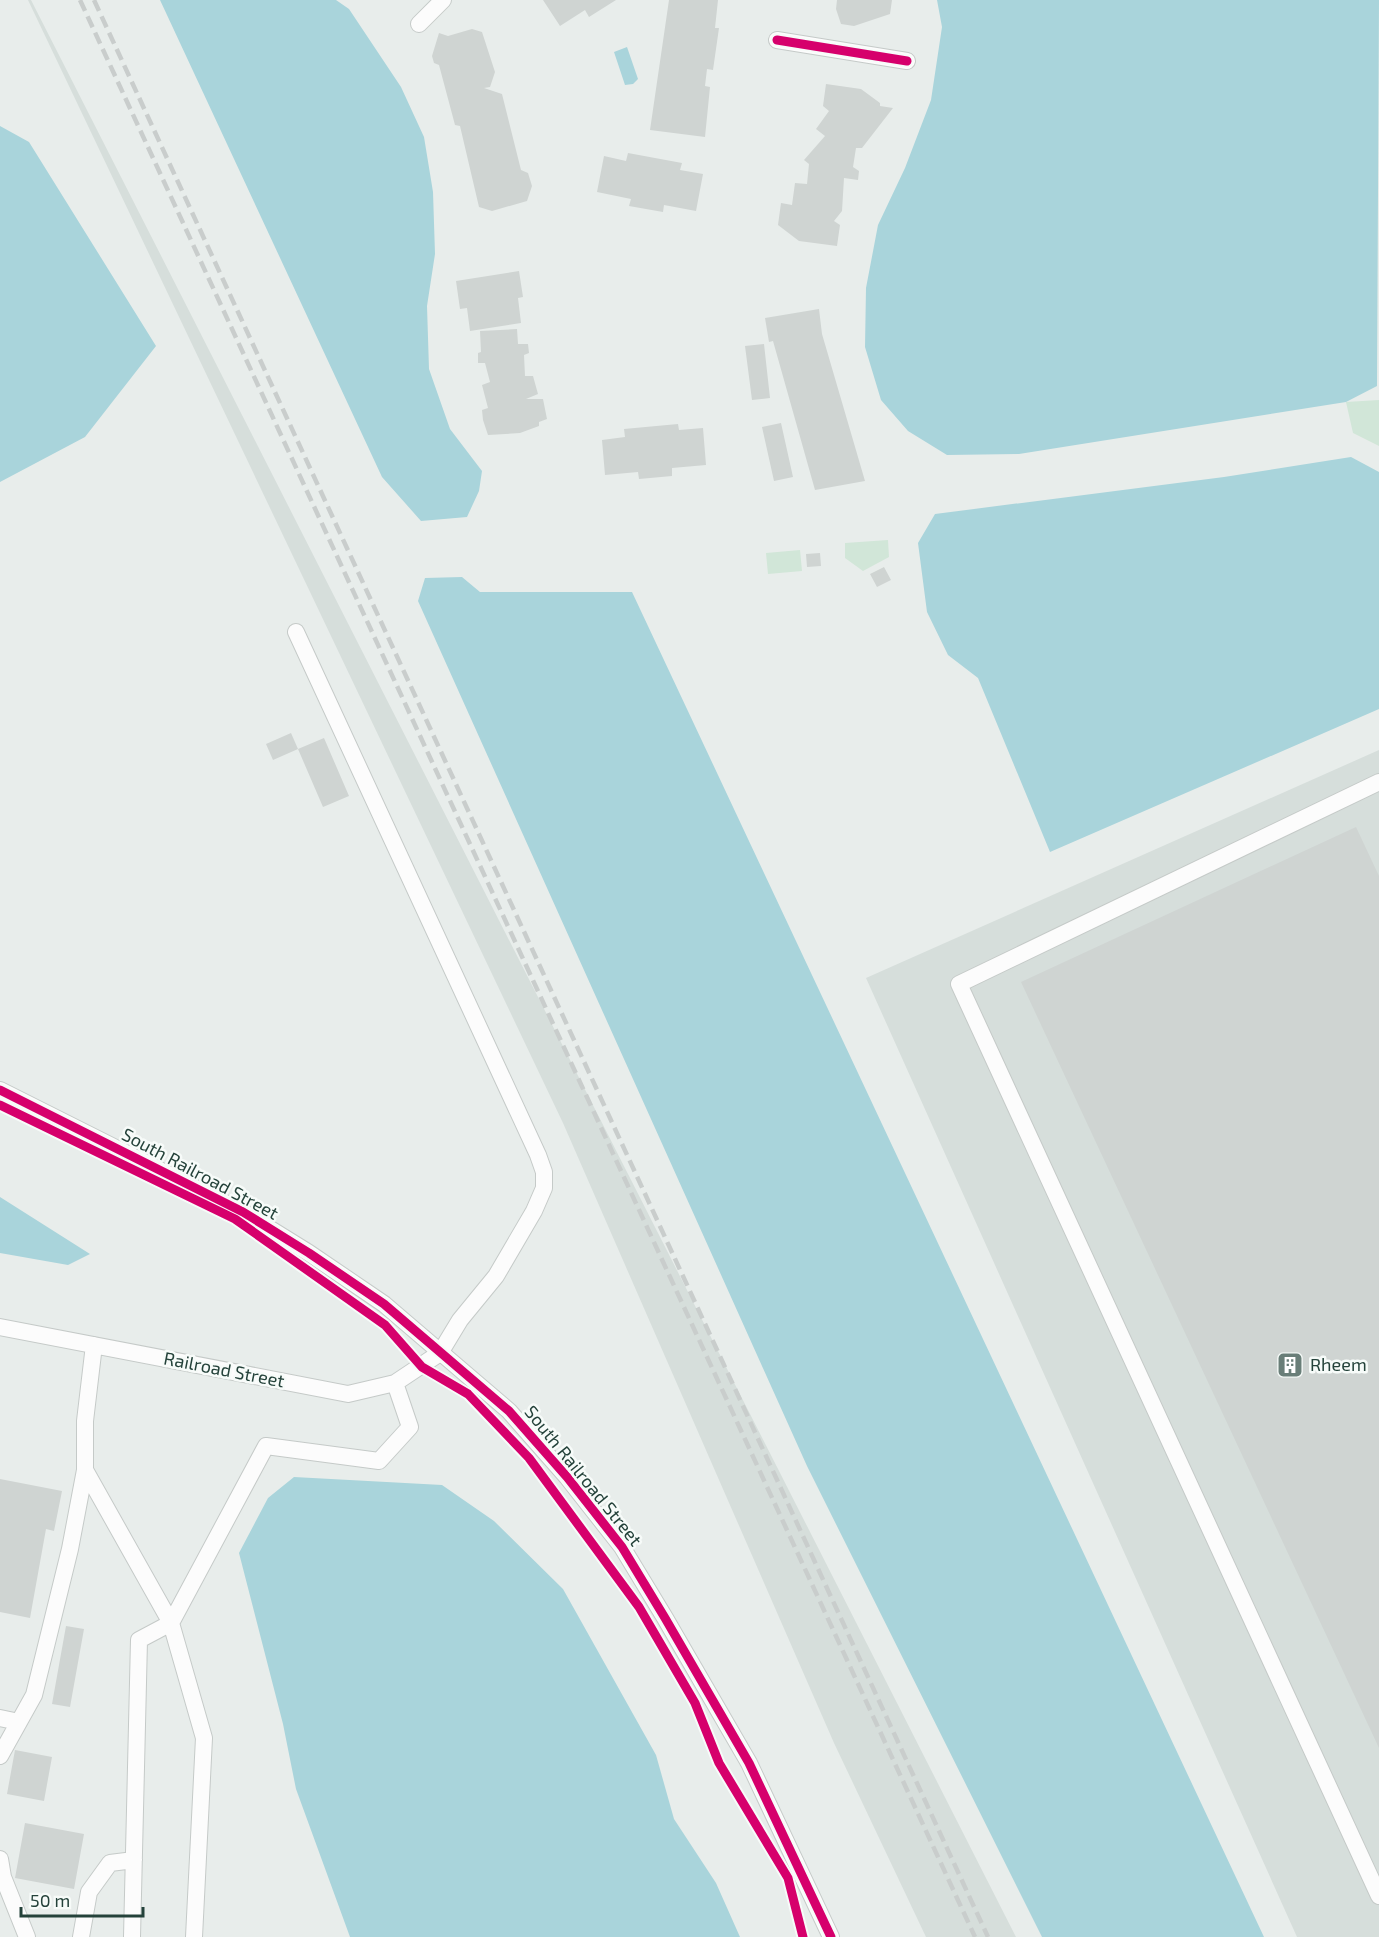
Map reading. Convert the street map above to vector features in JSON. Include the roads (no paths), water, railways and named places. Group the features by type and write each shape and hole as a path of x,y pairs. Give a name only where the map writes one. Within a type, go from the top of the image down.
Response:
{"street":[{"path":"419,24 443,0"},
{"path":"777,40 907,61"},
{"path":"296,632 544,1172 544,1188 534,1211 496,1276 460,1320 440,1353"},
{"path":"1379,782 959,984 1379,1896"},
{"name":"South Railroad Street","path":"0,1090 243,1212 384,1304 509,1411 567,1477 622,1547 749,1763 831,1937"},
{"name":"Railroad Street","path":"0,1327 348,1394 395,1383 440,1353"},
{"path":"0,1756 34,1695 70,1550 85,1470 88,1381 94,1345"},
{"path":"132,1937 139,1640 171,1623 266,1446 379,1461 410,1427 395,1383"},
{"path":"85,1470 171,1623 204,1738 194,1937"},
{"path":"0,1718 19,1722"},
{"path":"0,1858 3,1877 27,1937"},
{"path":"81,1937 88,1892 110,1863 134,1860"}],"water":[{"path":"160,0 336,0 349,9 401,87 424,137 433,192 435,254 427,306 429,369 450,429 482,471 479,491 467,517 421,521 382,477"},
{"path":"937,0 1379,0 1377,386 1346,402 1019,454 947,455 908,431 881,400 865,347 866,288 878,225 905,168 931,100 942,27"},
{"path":"627,47 638,79 633,84 625,85 614,52"},
{"path":"0,126 29,142 156,346 85,437 0,482"},
{"path":"1351,457 1379,472 1379,709 1050,852 978,678 948,655 927,612 918,543 935,514 1224,477"},
{"path":"462,577 480,592 632,592 1264,1937 1042,1937 807,1466 418,601 425,578"},
{"path":"0,1197 90,1254 68,1265 0,1253"},
{"path":"294,1477 442,1485 494,1521 563,1589 656,1755 674,1819 716,1883 740,1937 350,1937 296,1789 283,1724 239,1553 268,1498"}],"railway":[{"path":"80,0 975,1937"},
{"path":"94,0 988,1937"}],"place":[{"name":"Rheem","path":"1290,1365"}]}
